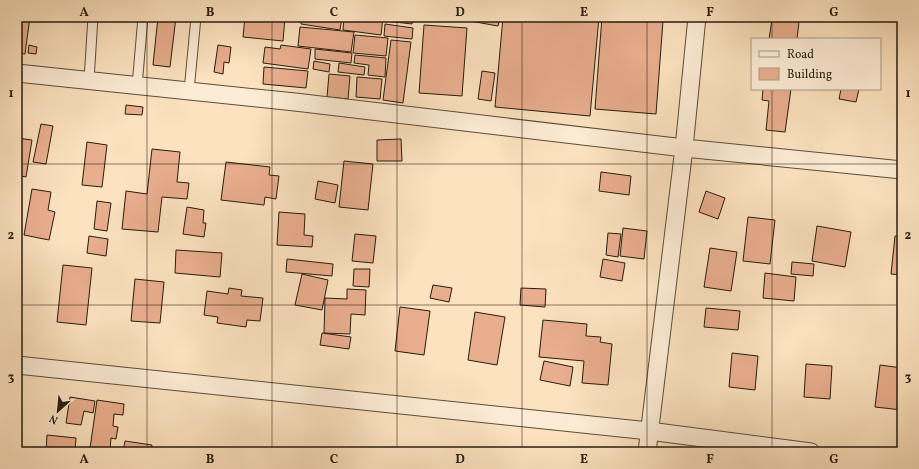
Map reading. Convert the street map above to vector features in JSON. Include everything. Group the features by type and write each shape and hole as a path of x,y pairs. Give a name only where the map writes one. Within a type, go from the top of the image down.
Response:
{"street":[{"path":"647,452 684,148 697,17"},
{"path":"17,73 303,103 684,148 902,170"},
{"path":"17,365 649,432 811,452"}],"lane":[{"path":"89,80 93,17"},
{"path":"138,86 143,17"},
{"path":"190,91 196,17"}],"building":[{"path":"17,17 30,17 25,54 17,53"},
{"path":"158,17 176,17 170,67 153,65"},
{"path":"245,17 285,17 283,41 243,37"},
{"path":"302,17 342,17 340,30 301,24"},
{"path":"344,17 383,17 381,35 343,30"},
{"path":"386,17 413,17 412,24 386,21"},
{"path":"430,17 466,17 466,21 430,20"},
{"path":"471,17 500,17 498,26 470,21"},
{"path":"503,17 599,17 590,116 495,107"},
{"path":"602,17 663,21 656,114 595,109"},
{"path":"772,19 799,22 797,38 769,38"},
{"path":"385,24 413,28 412,39 384,36"},
{"path":"424,25 467,28 462,96 419,93"},
{"path":"300,27 354,32 351,52 298,46"},
{"path":"355,35 388,38 386,56 353,53"},
{"path":"391,40 411,42 403,103 383,100"},
{"path":"29,45 37,47 36,54 28,53"},
{"path":"218,45 231,47 229,63 224,62 223,74 214,72"},
{"path":"281,45 311,49 308,69 263,63 265,47 280,49"},
{"path":"315,49 352,53 351,63 315,59"},
{"path":"355,55 386,58 385,77 368,75 369,65 354,63"},
{"path":"314,61 330,64 329,72 313,69"},
{"path":"339,63 365,67 364,75 338,72"},
{"path":"264,67 308,71 306,88 263,84"},
{"path":"482,71 495,73 491,101 478,99"},
{"path":"329,74 350,76 348,99 327,97"},
{"path":"357,77 382,79 380,99 356,97"},
{"path":"763,90 791,90 785,132 766,130 769,101 762,100"},
{"path":"841,90 859,90 856,102 839,99"},
{"path":"126,105 143,107 142,115 125,114"},
{"path":"41,124 53,126 46,164 33,162"},
{"path":"17,138 32,140 26,177 17,175"},
{"path":"401,139 402,161 377,161 377,140"},
{"path":"87,142 107,145 102,187 82,185"},
{"path":"152,149 180,152 177,182 189,183 187,199 162,197 158,232 122,229 126,191 147,194"},
{"path":"344,161 373,164 368,210 339,207"},
{"path":"226,162 270,167 269,175 279,176 276,199 265,197 264,205 221,200"},
{"path":"601,172 631,176 629,195 599,191"},
{"path":"318,181 338,185 335,203 315,199"},
{"path":"32,189 51,192 48,210 55,212 49,240 24,235"},
{"path":"706,191 725,198 718,219 699,212"},
{"path":"97,201 111,203 107,231 94,229"},
{"path":"187,207 204,210 203,223 206,223 204,237 183,234"},
{"path":"279,212 305,214 304,235 313,236 312,247 277,245"},
{"path":"748,217 775,220 770,264 743,261"},
{"path":"817,226 851,232 845,267 812,261"},
{"path":"623,228 647,231 644,259 620,256"},
{"path":"608,233 621,234 618,257 606,255"},
{"path":"355,234 376,236 373,263 352,261"},
{"path":"89,236 108,239 106,256 87,253"},
{"path":"895,236 902,237 902,275 891,274"},
{"path":"710,248 737,252 731,291 704,287"},
{"path":"176,250 222,253 220,277 175,273"},
{"path":"287,259 333,264 332,276 286,272"},
{"path":"603,259 625,263 622,281 600,277"},
{"path":"792,262 814,264 813,276 791,274"},
{"path":"63,265 92,268 86,325 57,322"},
{"path":"354,269 370,269 369,287 353,286"},
{"path":"765,273 796,277 794,301 763,298"},
{"path":"302,274 328,280 322,310 295,305"},
{"path":"135,279 164,282 160,323 131,321"},
{"path":"433,285 452,288 449,302 430,298"},
{"path":"229,288 242,290 241,296 263,298 260,321 247,320 246,327 217,323 218,317 204,315 207,291 228,294"},
{"path":"521,288 546,289 545,307 520,305"},
{"path":"347,289 366,290 365,315 351,314 350,334 324,333 325,298 347,299"},
{"path":"400,307 430,311 424,355 395,351"},
{"path":"706,308 740,311 738,330 704,327"},
{"path":"475,312 505,317 497,365 468,360"},
{"path":"543,320 587,324 586,336 601,337 600,342 612,344 608,385 582,383 584,361 539,357"},
{"path":"322,333 351,337 349,349 320,345"},
{"path":"732,353 758,356 755,390 729,387"},
{"path":"544,361 573,367 570,386 540,380"},
{"path":"806,364 832,366 830,399 804,397"},
{"path":"880,365 902,368 902,410 875,407"},
{"path":"70,397 95,401 93,413 84,411 81,425 66,423"},
{"path":"97,400 124,404 123,415 114,414 113,426 118,427 116,439 111,438 110,450 90,448"},
{"path":"47,435 76,438 75,452 46,452"},
{"path":"125,441 152,445 151,452 123,452"}]}
